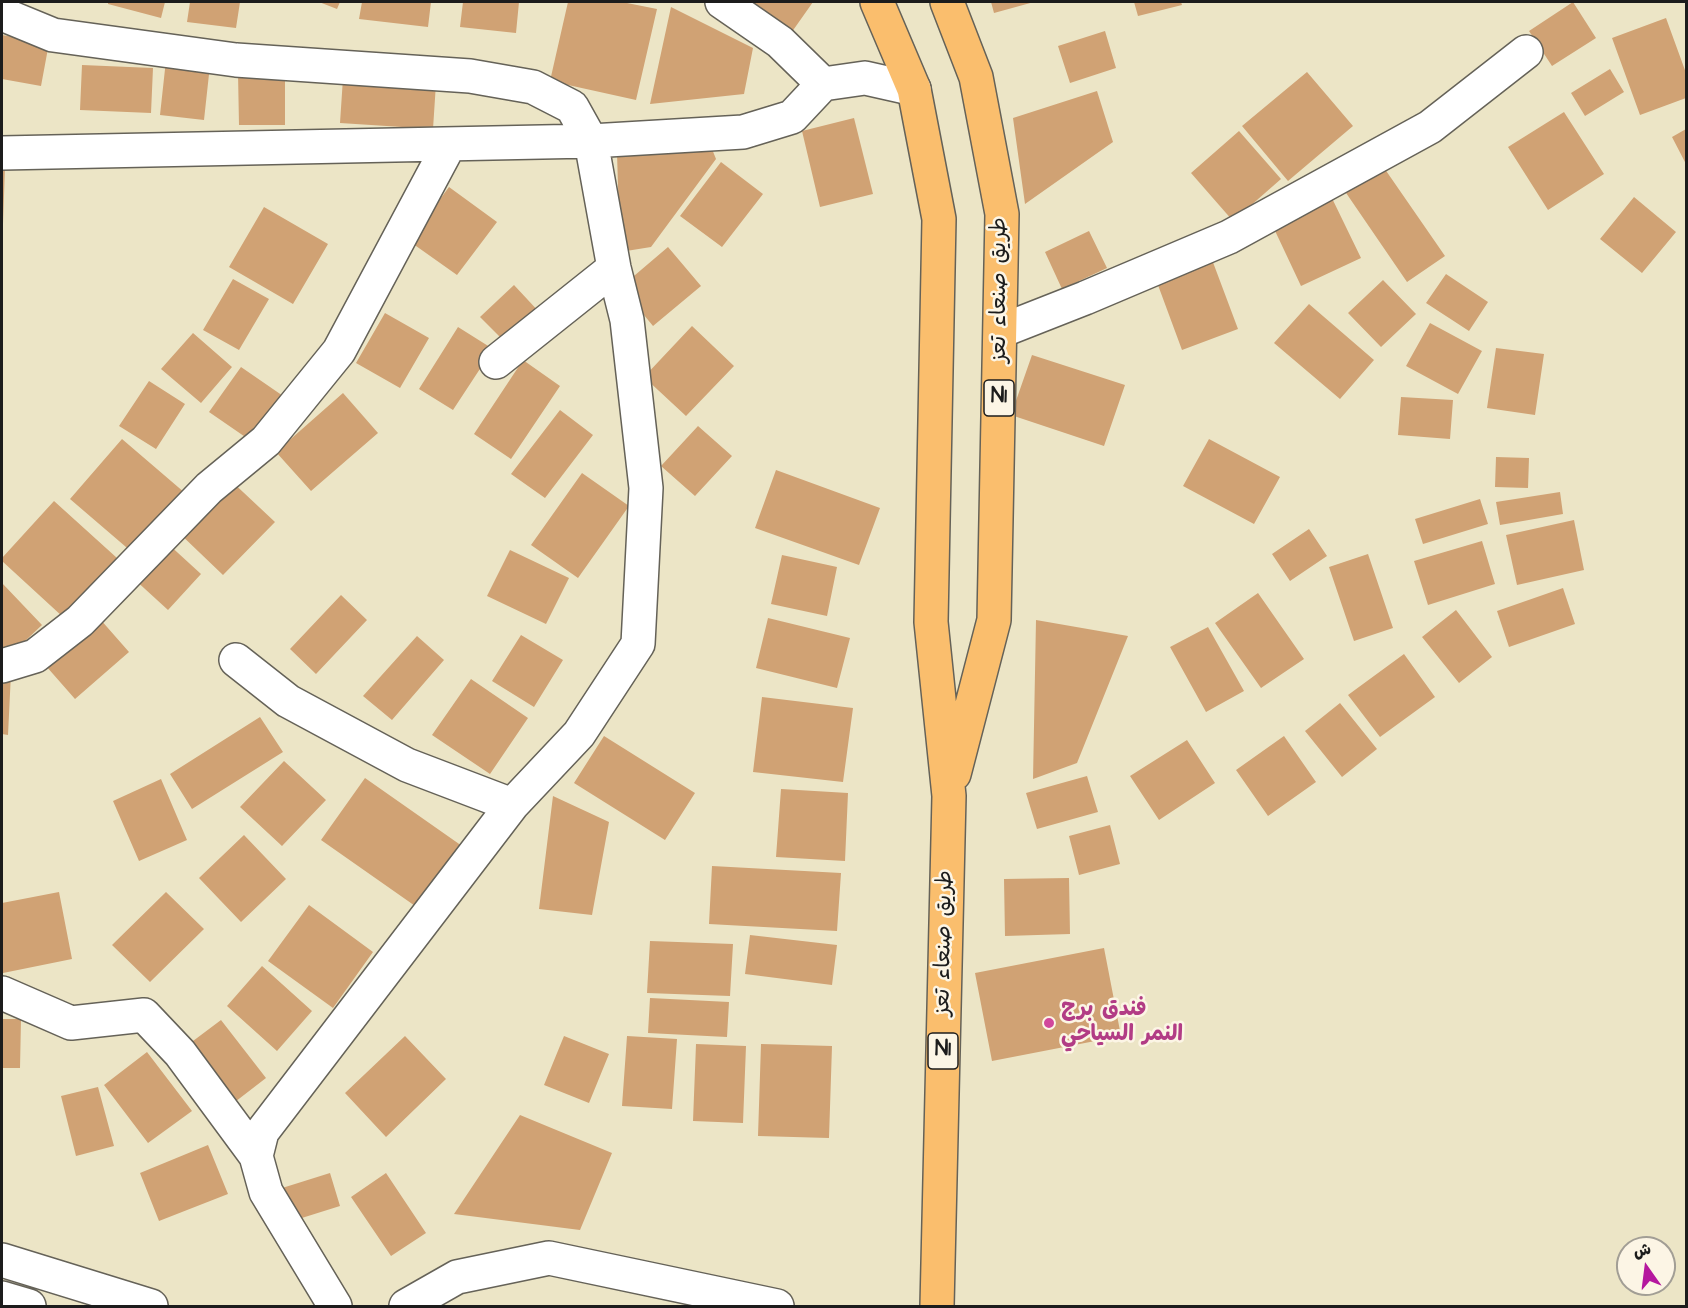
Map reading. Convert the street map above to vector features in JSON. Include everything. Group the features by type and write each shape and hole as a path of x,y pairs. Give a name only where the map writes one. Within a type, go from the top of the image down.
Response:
{"highway":[{"name":"طريق صنعاء تعز","path":"877,2 914,89 939,219 931,622 949,796 936,1306"},
{"name":"طريق صنعاء تعز","path":"946,2 976,77 1002,213 994,620 949,796"}],"street":[{"path":"722,2 780,42 823,84"},
{"path":"2,14 53,35 64,37 236,60 470,76 533,87 573,107 591,141 614,268 627,320 646,488 639,644 579,734 512,805 262,1132 256,1156"},
{"path":"1000,331 1086,298 1229,237 1430,127 1526,52"},
{"path":"2,153 591,141 743,132 792,117 823,84 865,78 914,89"},
{"path":"2,666 35,656 80,621 209,488 266,441 339,351 449,145"},
{"path":"496,362 614,268"},
{"path":"236,660 288,701 407,765 512,805"},
{"path":"2,993 71,1023 144,1016 180,1053 256,1156 266,1192 335,1306"},
{"path":"406,1306 457,1277 549,1258 777,1306"},
{"path":"2,1260 151,1306"},
{"path":"2,1298 29,1306"}],"building":[{"path":"108,2 165,2 161,18 108,4"},
{"path":"190,2 240,2 236,28 187,22"},
{"path":"319,2 340,2 337,9"},
{"path":"362,2 431,2 428,27 359,19"},
{"path":"463,2 519,2 516,33 460,27"},
{"path":"568,2 622,2 657,9 636,100 550,81"},
{"path":"738,2 813,2 789,36"},
{"path":"991,2 1034,2 994,13"},
{"path":"1134,2 1181,2 1182,5 1138,16"},
{"path":"1573,2 1596,38 1552,66 1529,31"},
{"path":"671,7 753,48 744,94 650,104"},
{"path":"1666,18 1686,73 1686,98 1640,115 1612,38"},
{"path":"1105,31 1116,68 1070,83 1058,46"},
{"path":"2,35 49,43 41,86 2,79"},
{"path":"166,60 210,65 204,120 160,115"},
{"path":"82,65 153,68 151,113 80,110"},
{"path":"1610,69 1624,92 1585,116 1571,93"},
{"path":"1307,72 1353,126 1288,181 1242,126"},
{"path":"238,73 285,73 285,125 239,125"},
{"path":"343,78 436,83 433,129 340,123"},
{"path":"1097,91 1113,142 1025,204 1013,118"},
{"path":"1564,112 1604,174 1548,210 1508,147"},
{"path":"854,118 873,194 820,207 802,131"},
{"path":"1686,129 1686,164 1672,137"},
{"path":"1239,131 1281,179 1233,221 1191,173"},
{"path":"708,139 716,159 651,247 620,252 617,153"},
{"path":"721,162 763,194 722,247 680,216"},
{"path":"1380,162 1445,256 1407,282 1342,187"},
{"path":"2,167 5,167 3,224 2,224"},
{"path":"449,187 497,222 457,275 409,241"},
{"path":"1328,190 1361,258 1301,286 1269,218"},
{"path":"1634,197 1676,232 1642,273 1600,239"},
{"path":"264,207 328,244 293,304 229,267"},
{"path":"1089,231 1107,268 1062,289 1045,252"},
{"path":"668,247 701,286 653,326 621,287"},
{"path":"1211,257 1238,329 1182,350 1155,277"},
{"path":"1446,274 1488,302 1469,331 1426,303"},
{"path":"233,279 269,299 239,350 203,330"},
{"path":"1383,280 1416,314 1381,347 1348,313"},
{"path":"514,285 541,314 508,345 480,317"},
{"path":"1309,304 1374,360 1340,399 1274,343"},
{"path":"385,313 429,338 400,388 356,363"},
{"path":"1430,323 1482,351 1458,394 1406,366"},
{"path":"692,326 734,366 686,416 644,377"},
{"path":"458,327 493,349 453,410 419,389"},
{"path":"193,333 232,367 201,403 161,369"},
{"path":"1496,348 1544,354 1535,415 1487,408"},
{"path":"1032,355 1125,385 1104,446 1011,415"},
{"path":"523,360 560,386 511,459 474,434"},
{"path":"241,367 286,398 254,443 209,412"},
{"path":"149,381 185,404 156,449 119,426"},
{"path":"343,393 378,433 311,491 276,452"},
{"path":"1401,397 1453,400 1450,439 1398,435"},
{"path":"560,410 593,435 545,498 511,474"},
{"path":"698,426 732,456 695,496 661,466"},
{"path":"122,439 185,493 133,553 70,499"},
{"path":"1209,439 1280,477 1254,524 1183,486"},
{"path":"1496,457 1529,458 1528,488 1495,487"},
{"path":"776,470 880,508 859,565 755,528"},
{"path":"582,473 629,506 578,578 531,545"},
{"path":"227,477 275,522 223,575 176,530"},
{"path":"1560,492 1563,514 1500,525 1496,502"},
{"path":"1480,499 1488,524 1423,544 1415,519"},
{"path":"54,501 117,558 63,617 2,561 2,558"},
{"path":"1574,520 1584,570 1517,585 1506,535"},
{"path":"1309,529 1327,556 1290,581 1272,554"},
{"path":"1482,541 1495,584 1428,605 1414,561"},
{"path":"166,542 201,574 168,610 133,578"},
{"path":"510,550 569,578 546,624 487,596"},
{"path":"1368,554 1393,628 1354,641 1329,567"},
{"path":"782,555 837,567 827,616 771,604"},
{"path":"2,583 42,625 6,659 2,654"},
{"path":"1563,588 1575,624 1509,647 1497,611"},
{"path":"1258,593 1304,659 1261,688 1215,623"},
{"path":"341,595 367,620 316,674 290,649"},
{"path":"1456,610 1492,657 1459,683 1422,637"},
{"path":"768,618 850,638 837,688 756,668"},
{"path":"100,619 129,652 75,699 46,666"},
{"path":"1036,620 1128,636 1077,763 1033,779"},
{"path":"1208,627 1244,691 1206,712 1170,647"},
{"path":"521,635 563,660 534,707 492,681"},
{"path":"417,636 444,660 392,720 363,696"},
{"path":"1404,654 1435,697 1380,737 1348,695"},
{"path":"2,673 11,673 8,735 2,734"},
{"path":"471,679 528,718 490,774 432,735"},
{"path":"762,697 853,708 843,782 753,772"},
{"path":"1340,703 1377,749 1342,777 1305,731"},
{"path":"260,717 283,752 192,809 170,774"},
{"path":"604,736 695,793 665,840 574,783"},
{"path":"1284,736 1316,782 1268,816 1236,770"},
{"path":"1187,740 1215,783 1159,820 1130,776"},
{"path":"284,761 326,800 282,846 240,807"},
{"path":"1087,776 1098,812 1037,829 1026,793"},
{"path":"365,778 462,846 418,908 321,840"},
{"path":"161,779 187,840 139,861 113,801"},
{"path":"781,789 848,793 845,861 776,857"},
{"path":"553,796 609,822 592,915 539,909"},
{"path":"1110,825 1120,864 1079,875 1069,836"},
{"path":"244,835 286,879 241,922 199,878"},
{"path":"712,866 841,873 837,931 709,924"},
{"path":"1069,878 1070,934 1005,936 1004,879"},
{"path":"59,892 72,959 3,973 2,903"},
{"path":"166,892 204,929 150,982 112,945"},
{"path":"309,905 373,952 333,1008 268,961"},
{"path":"750,935 837,945 832,985 745,974"},
{"path":"650,941 733,944 730,996 647,993"},
{"path":"1104,948 1121,1036 992,1061 975,973"},
{"path":"262,966 312,1011 277,1051 227,1006"},
{"path":"650,998 729,1002 727,1037 648,1033"},
{"path":"2,1019 21,1019 20,1068 2,1068"},
{"path":"221,1020 266,1078 231,1105 185,1047"},
{"path":"405,1036 446,1079 386,1137 345,1093"},
{"path":"564,1036 609,1054 589,1103 544,1085"},
{"path":"627,1036 677,1039 672,1109 622,1106"},
{"path":"696,1044 746,1046 743,1123 693,1121"},
{"path":"761,1044 832,1046 829,1138 758,1136"},
{"path":"147,1052 192,1111 148,1143 104,1085"},
{"path":"98,1087 114,1146 76,1156 61,1096"},
{"path":"520,1115 612,1153 580,1230 454,1214"},
{"path":"208,1145 228,1194 159,1221 140,1173"},
{"path":"330,1173 340,1206 289,1222 279,1189"},
{"path":"386,1173 426,1233 391,1256 351,1197"}],"place":[{"name":"فندق برج النمر السياحي","path":"1049,1023"}]}
